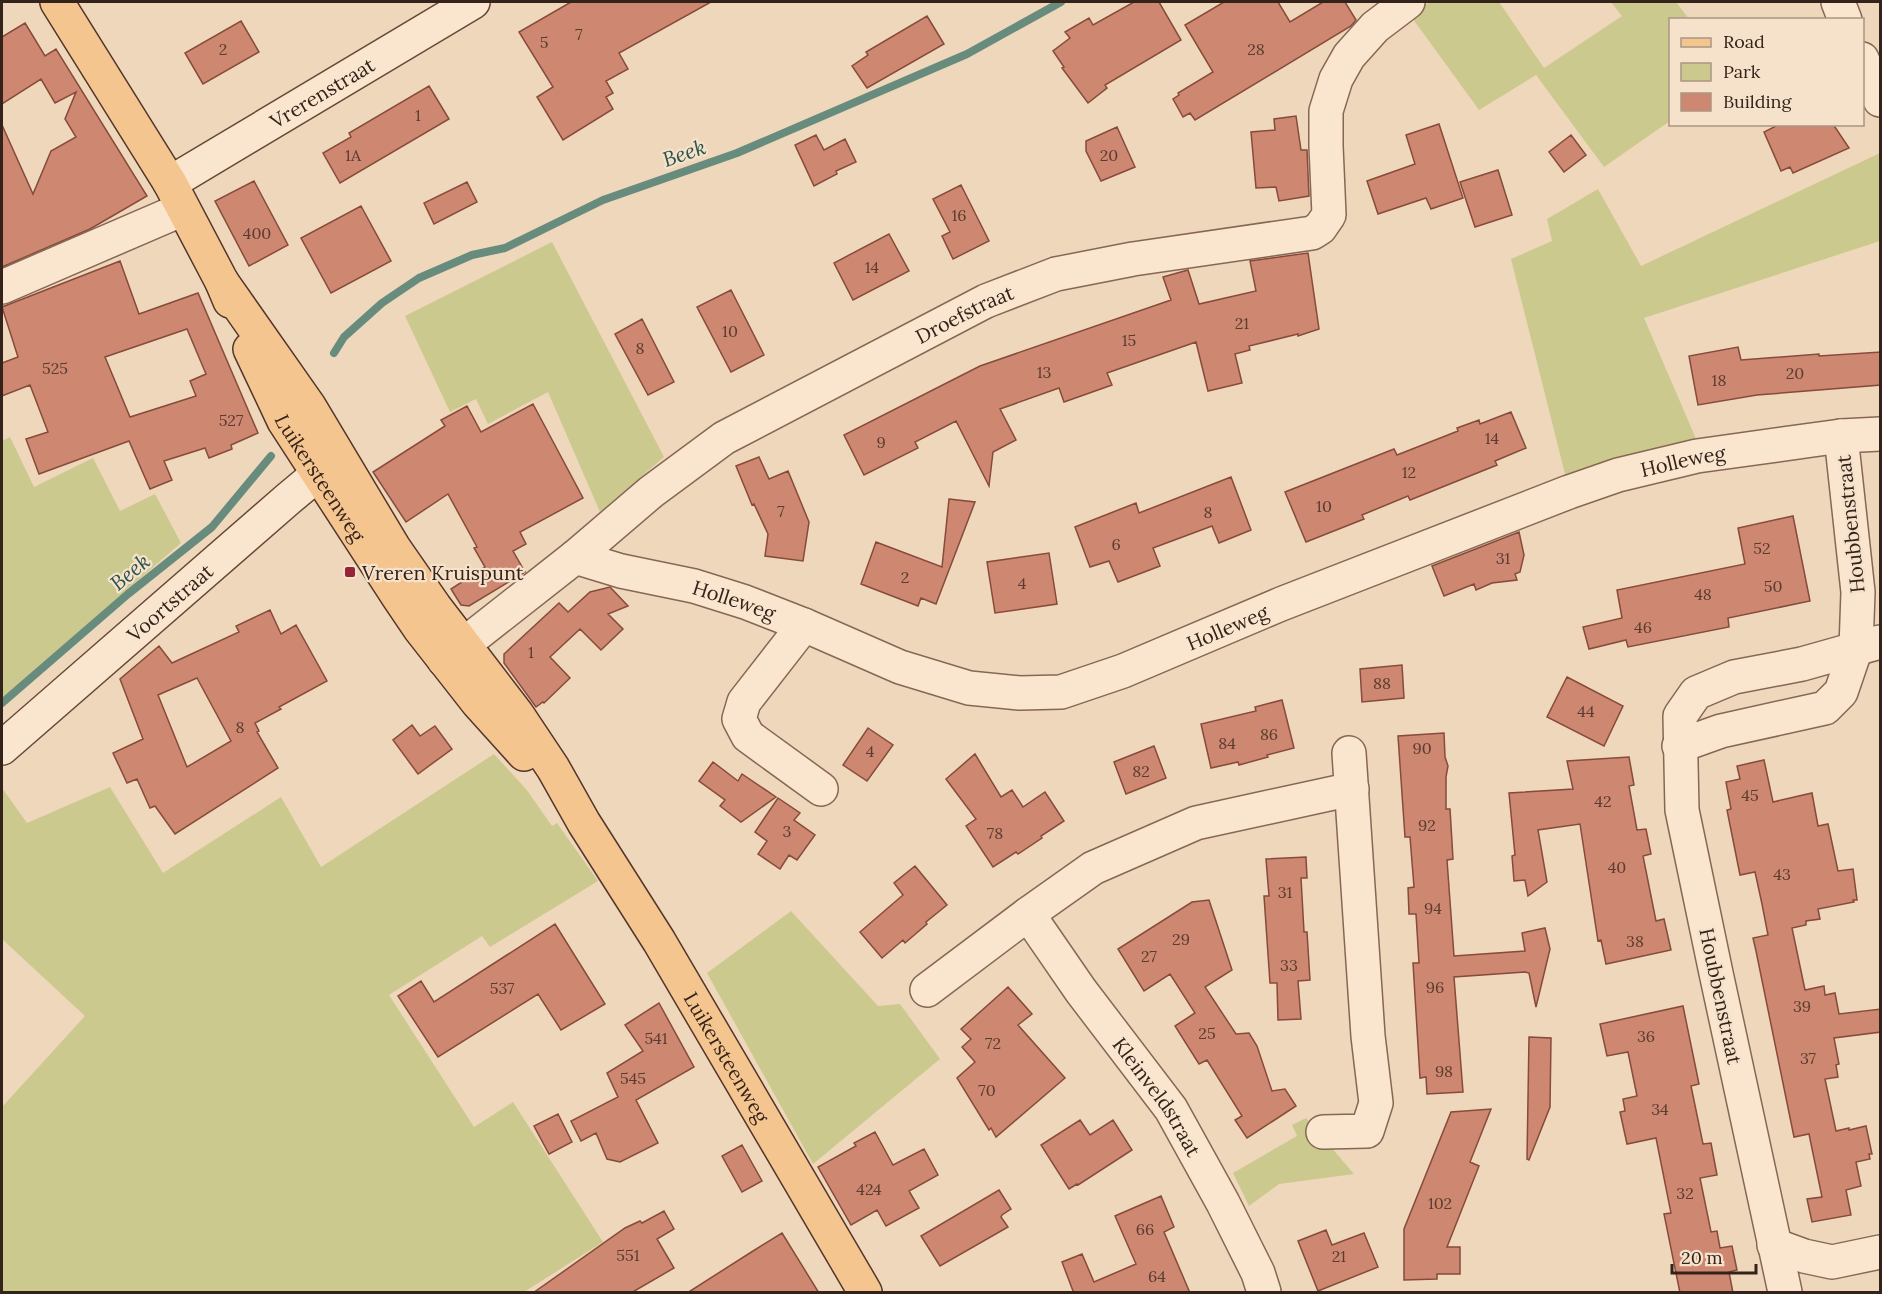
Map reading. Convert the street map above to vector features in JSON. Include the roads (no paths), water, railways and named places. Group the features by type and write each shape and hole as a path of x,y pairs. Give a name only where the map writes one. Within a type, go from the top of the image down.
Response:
{"main road":[{"name":"Luikersteenweg","path":"57,2 177,196 222,282 309,406 329,466 394,548 435,607 454,652 517,714 659,941 866,1293"}],"street":[{"name":"Vrerenstraat","path":"2,287 177,196 473,2"},
{"name":"Droefstraat","path":"454,652 575,557 651,492 724,438 986,301 1056,274 1133,260 1312,234 1320,228 1329,215 1326,111 1336,80 1348,56 1375,27 1408,2"},
{"path":"1838,2 1844,18"},
{"path":"1864,61 1881,100"},
{"name":"Holleweg","path":"575,557 621,571 694,586 745,602 900,667 969,688 1020,693 1061,692 1123,671 1281,604 1524,509 1618,475 1697,456 1841,436 1881,434"},
{"name":"Houbbenstraat","path":"1679,746 1721,731 1825,708 1842,692 1868,645 1858,592 1841,436"},
{"name":"Voortstraat","path":"2,748 329,466"},
{"path":"804,625 744,702 739,719 748,736 821,789"},
{"name":"Houbbenstraat","path":"1785,1293 1682,810 1680,716 1696,693 1734,677 1802,664 1868,645"},
{"path":"1323,1132 1367,1131 1376,1103 1368,1036 1349,753"},
{"path":"927,990 1093,868 1196,823 1352,789"},
{"name":"Kleinveldstraat","path":"1028,914 1081,991 1171,1109 1223,1203 1258,1273 1264,1293"},
{"path":"1774,1245 1804,1256 1832,1262 1881,1252"}],"waterway":[{"name":"Beek","path":"334,353 344,337 382,303 419,278 472,255 505,248 603,200 737,153 967,54 1061,2"},
{"name":"Beek","path":"2,703 128,594 212,527 271,456"}],"place":[{"name":"Vreren Kruispunt","path":"350,572"}]}
